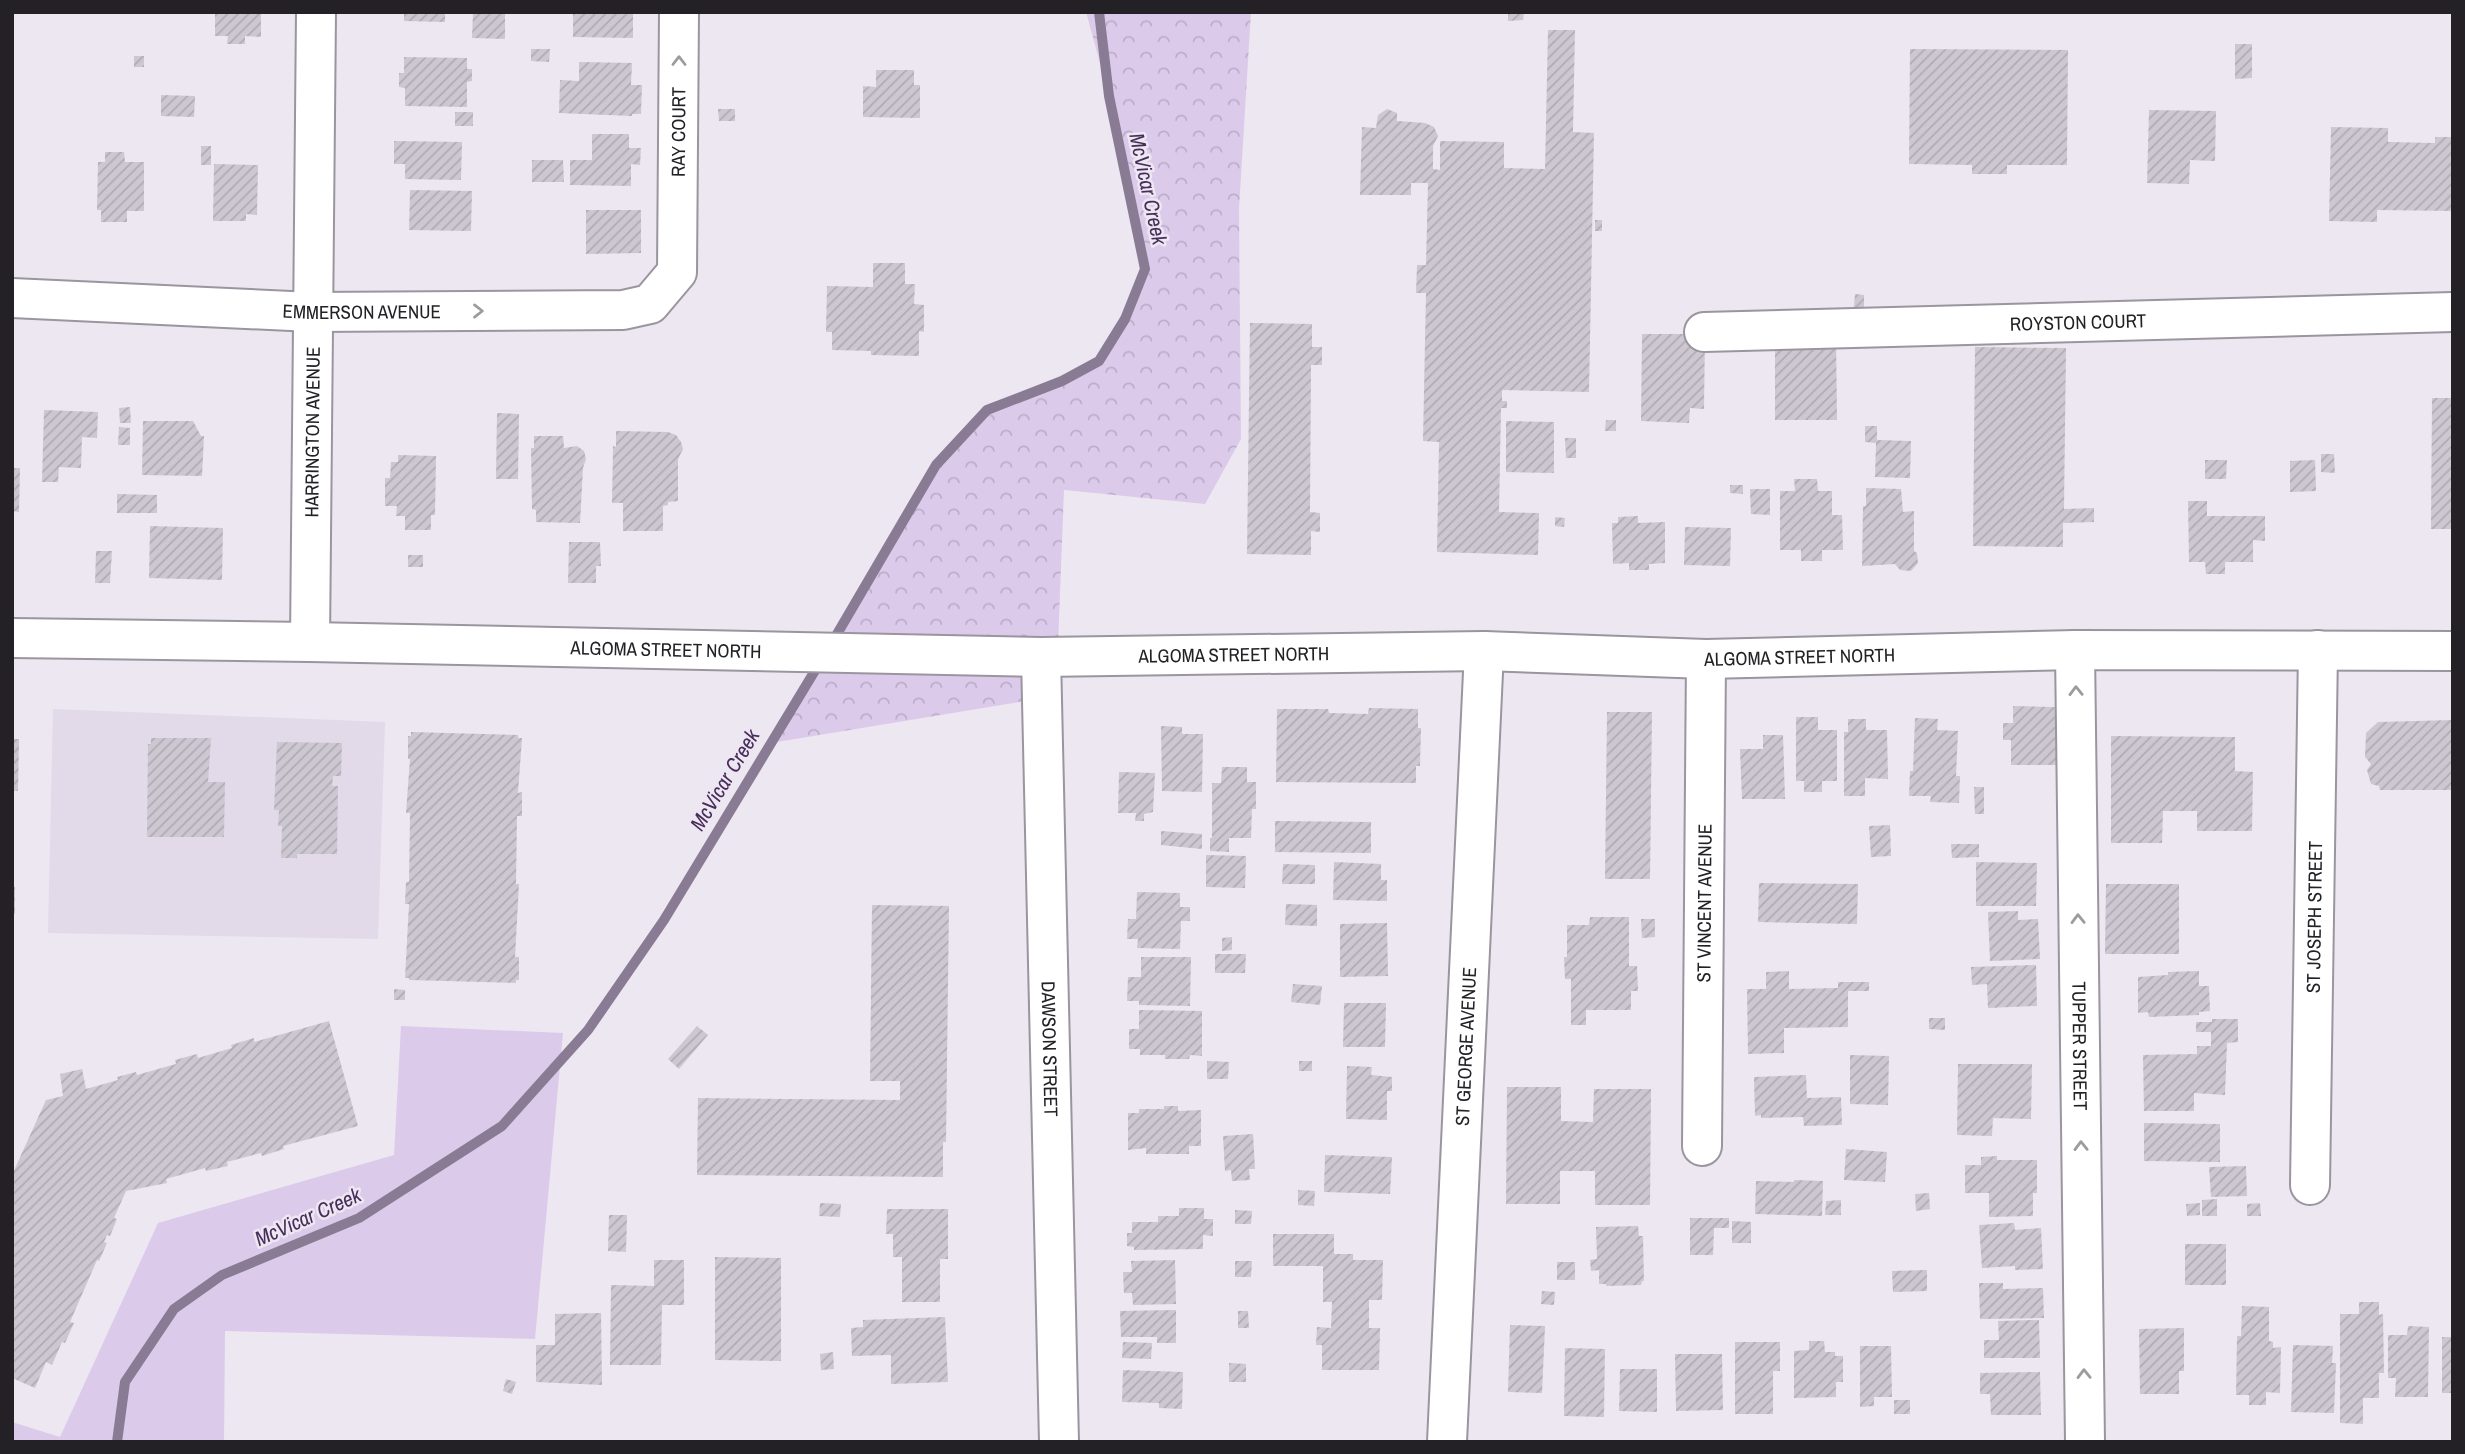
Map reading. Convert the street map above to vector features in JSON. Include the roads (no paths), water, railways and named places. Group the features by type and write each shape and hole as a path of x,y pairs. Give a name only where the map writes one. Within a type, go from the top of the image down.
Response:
{"street":[{"name":"HARRINGTON AVENUE","path":"310,642 316,12"},
{"name":"RAY COURT","path":"677,252 679,12"},
{"name":"EMMERSON AVENUE","path":"12,298 312,312 623,310 650,303 677,272 677,252"},
{"name":"ROYSTON COURT","path":"1704,332 2453,312"},
{"name":"ALGOMA STREET NORTH","path":"12,638 1041,657 1484,651 1706,659 2075,650 2453,651"},
{"name":"TUPPER STREET","path":"2075,650 2085,1442"},
{"name":"ST JOSEPH STREET","path":"2310,1185 2318,650"},
{"name":"ST GEORGE AVENUE","path":"1447,1442 1484,651"},
{"name":"DAWSON STREET","path":"1041,657 1059,1442"},
{"name":"ST VINCENT AVENUE","path":"1702,1146 1706,659"}],"waterway":[{"name":"McVicar Creek","path":"830,646 936,465 987,410 1062,381 1099,361 1125,319 1145,269 1109,96 1099,12"},
{"name":"McVicar Creek","path":"117,1442 125,1382 174,1309 222,1275 359,1218 502,1126 588,1030 664,920 822,659"}]}
